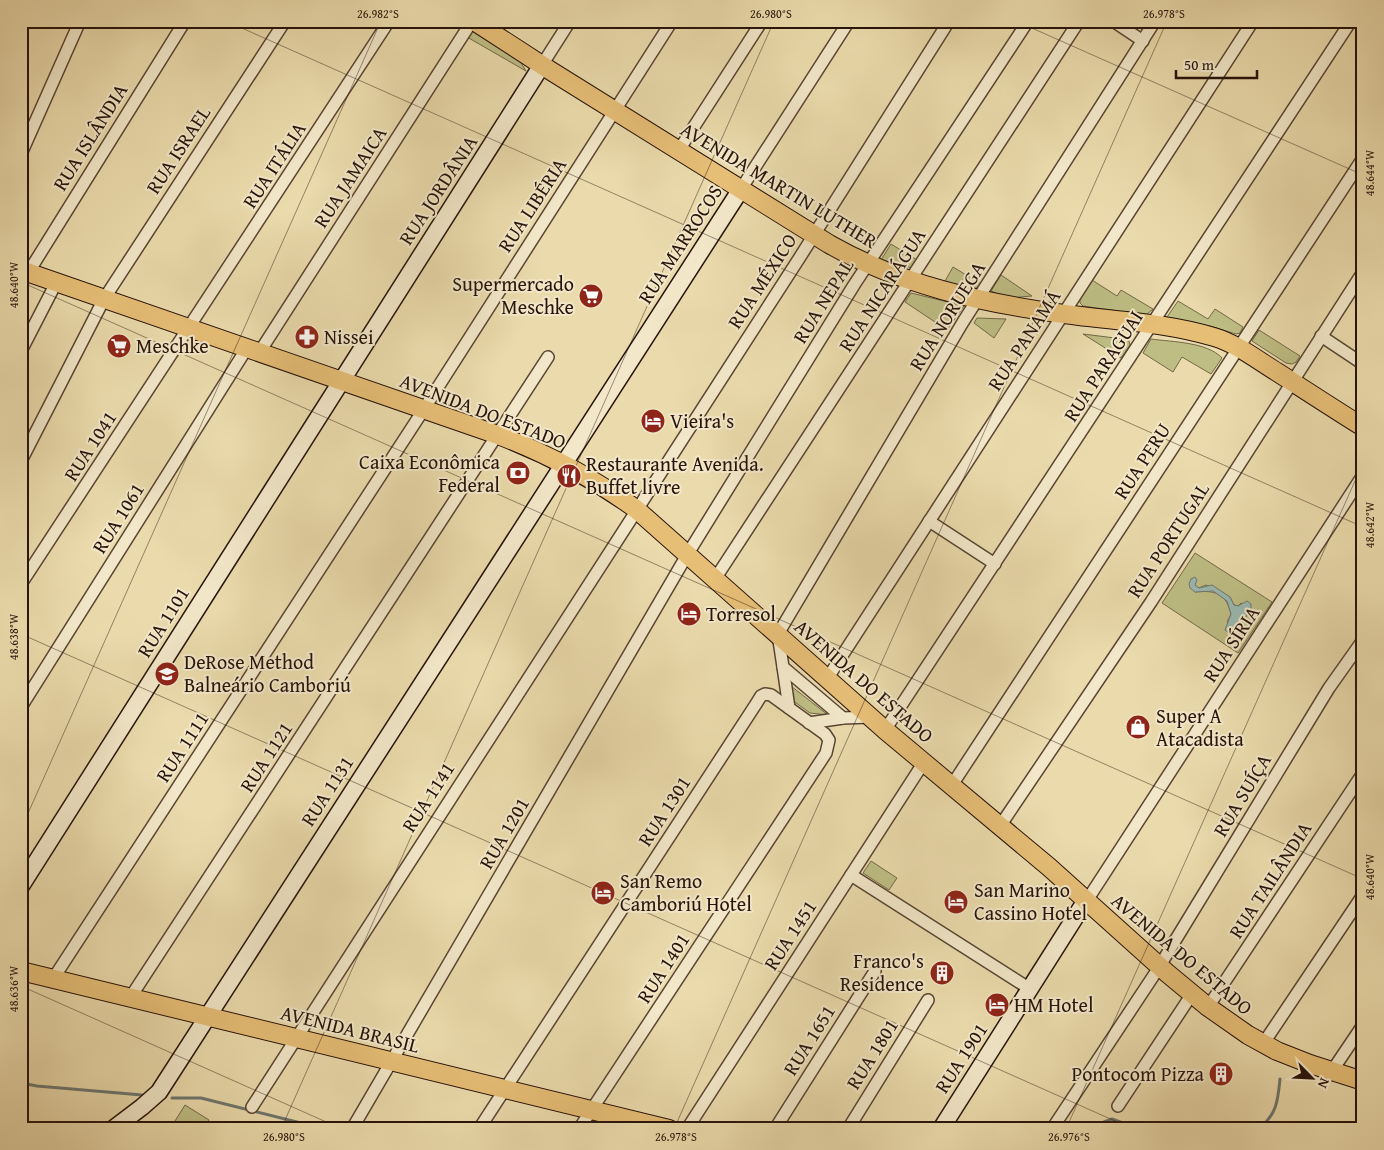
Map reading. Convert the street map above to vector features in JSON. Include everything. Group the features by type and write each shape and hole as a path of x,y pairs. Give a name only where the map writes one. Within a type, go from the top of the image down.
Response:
{"main road":[{"name":"AVENIDA MARTIN LUTHER","path":"473,21 814,235 868,265 911,280 978,299 1064,314 1153,324 1202,334 1239,348 1363,427"},
{"name":"AVENIDA DO ESTADO","path":"25,272 498,436 564,464 610,490 636,509 870,717 1000,826 1157,969 1208,1007 1263,1044 1290,1057 1363,1081"},
{"name":"AVENIDA BRASIL","path":"21,971 669,1129"}],"street":[{"path":"21,154 80,21"},
{"name":"RUA ISLÂNDIA","path":"25,272 185,21"},
{"name":"RUA ISRAEL","path":"21,460 104,299 285,21"},
{"name":"RUA ITÁLIA","path":"189,329 389,21"},
{"name":"RUA JAMAICA","path":"253,351 473,21"},
{"name":"RUA JORDÂNIA","path":"341,381 570,21"},
{"name":"RUA LIBÉRIA","path":"424,410 672,21"},
{"path":"679,150 762,21"},
{"name":"RUA MARROCOS","path":"564,464 848,21"},
{"name":"RUA MÉXICO","path":"636,509 814,235 949,21"},
{"name":"RUA NEPAL","path":"687,555 868,265 1028,21"},
{"name":"RUA NICARÁGUA","path":"715,579 1079,21"},
{"path":"1113,21 1143,41"},
{"name":"RUA NORUEGA","path":"778,634 978,299 1156,21"},
{"name":"RUA PANAMÁ","path":"827,678 1253,21"},
{"name":"RUA PARAGUAI","path":"886,730 1352,21"},
{"name":"RUA PERU","path":"952,785 1363,158"},
{"name":"RUA PORTUGAL","path":"1000,826 1151,602 1363,272"},
{"path":"21,351 56,282"},
{"name":"RUA 1041","path":"21,584 189,329"},
{"path":"1321,336 1361,360"},
{"name":"RUA 1061","path":"21,707 253,351"},
{"name":"RUA 1121","path":"130,998 548,357"},
{"name":"RUA 1101","path":"21,886 341,381"},
{"name":"RUA 1111","path":"53,979 424,410"},
{"name":"RUA 1131","path":"113,1129 159,1092 206,1016 564,464"},
{"name":"RUA SÍRIA","path":"1084,904 1363,475"},
{"name":"RUA 1141","path":"252,1107 636,509"},
{"path":"929,522 995,564"},
{"name":"RUA 1201","path":"352,1129 687,555"},
{"path":"778,634 789,708"},
{"name":"RUA SUÍÇA","path":"1052,1129 1157,969 1328,688 1363,640"},
{"path":"783,667 843,718"},
{"name":"RUA 1301","path":"479,1129 761,696 765,694 771,695 826,734 829,740 826,753"},
{"path":"809,723 843,718 870,717"},
{"name":"RUA 1401","path":"580,1129 826,753"},
{"name":"RUA 1451","path":"688,1129 924,762"},
{"name":"RUA TAILÂNDIA","path":"1208,1007 1363,772"},
{"path":"851,875 1030,989"},
{"path":"1263,1044 1363,895"},
{"name":"RUA 1901","path":"941,1129 1084,904"},
{"name":"RUA 1651","path":"776,1129 875,971"},
{"path":"1118,1106 1192,994"},
{"name":"RUA 1801","path":"848,1129 928,1000"},
{"path":"1332,1071 1363,1025"}],"green space":[{"path":"475,24 518,58 526,71 467,37"},
{"path":"891,244 917,260 912,268 881,260"},
{"path":"953,267 981,284 976,288 961,287 945,281"},
{"path":"1001,275 1032,296 1009,298 991,291"},
{"path":"1092,280 1117,296 1121,290 1153,309 1146,315 1083,306 1080,303 1080,299"},
{"path":"911,293 964,306 947,330 905,302"},
{"path":"1178,301 1208,319 1215,309 1243,327 1240,333 1236,334 1210,326 1165,320"},
{"path":"977,318 1006,319 994,338 974,323"},
{"path":"1259,330 1300,356 1296,362 1292,364 1286,363 1252,341"},
{"path":"1083,334 1123,339 1129,341 1130,345 1121,358"},
{"path":"1151,339 1199,346 1216,353 1222,358 1211,374 1182,357 1173,372 1143,353"},
{"path":"1195,553 1272,602 1238,653 1162,603","holes":["1191,579 1196,580 1194,585 1199,588 1206,585 1230,597 1234,605 1238,606 1241,603 1251,609 1237,630 1227,622 1231,614 1223,597 1214,593 1195,592"]},
{"path":"791,686 828,715 810,713 792,700"},
{"path":"871,861 897,878 889,890 863,873"},
{"path":"185,1105 209,1120 204,1129 170,1129"}],"water":[{"path":"1195,577 1197,580 1195,585 1199,588 1212,585 1230,597 1234,605 1238,606 1247,601 1251,604 1251,609 1237,630 1229,633 1225,630 1231,614 1227,601 1213,591 1195,592 1190,588 1191,579"}],"waterway":[{"path":"1258,1129 1273,1113 1280,1079"},
{"path":"21,1083 142,1095"},
{"path":"172,1098 201,1098 325,1129"},
{"path":"1099,1129 1104,1122 1112,1119 1139,1129"}],"place":[{"name":"Supermercado Meschke","path":"591,296"},
{"name":"Nissei","path":"307,337"},
{"name":"Meschke","path":"119,346"},
{"name":"Vieira's","path":"653,421"},
{"name":"Caixa Econômica Federal","path":"518,473"},
{"name":"Restaurante Avenida. Buffet livre","path":"569,476"},
{"name":"Torresol","path":"689,614"},
{"name":"DeRose Method Balneário Camboriú","path":"167,674"},
{"name":"Super A Atacadista","path":"1138,727"},
{"name":"San Remo Camboriú Hotel","path":"603,893"},
{"name":"San Marino Cassino Hotel","path":"956,902"},
{"name":"Franco's Residence","path":"942,973"},
{"name":"HM Hotel","path":"997,1005"},
{"name":"Pontocom Pizza","path":"1221,1074"}]}
